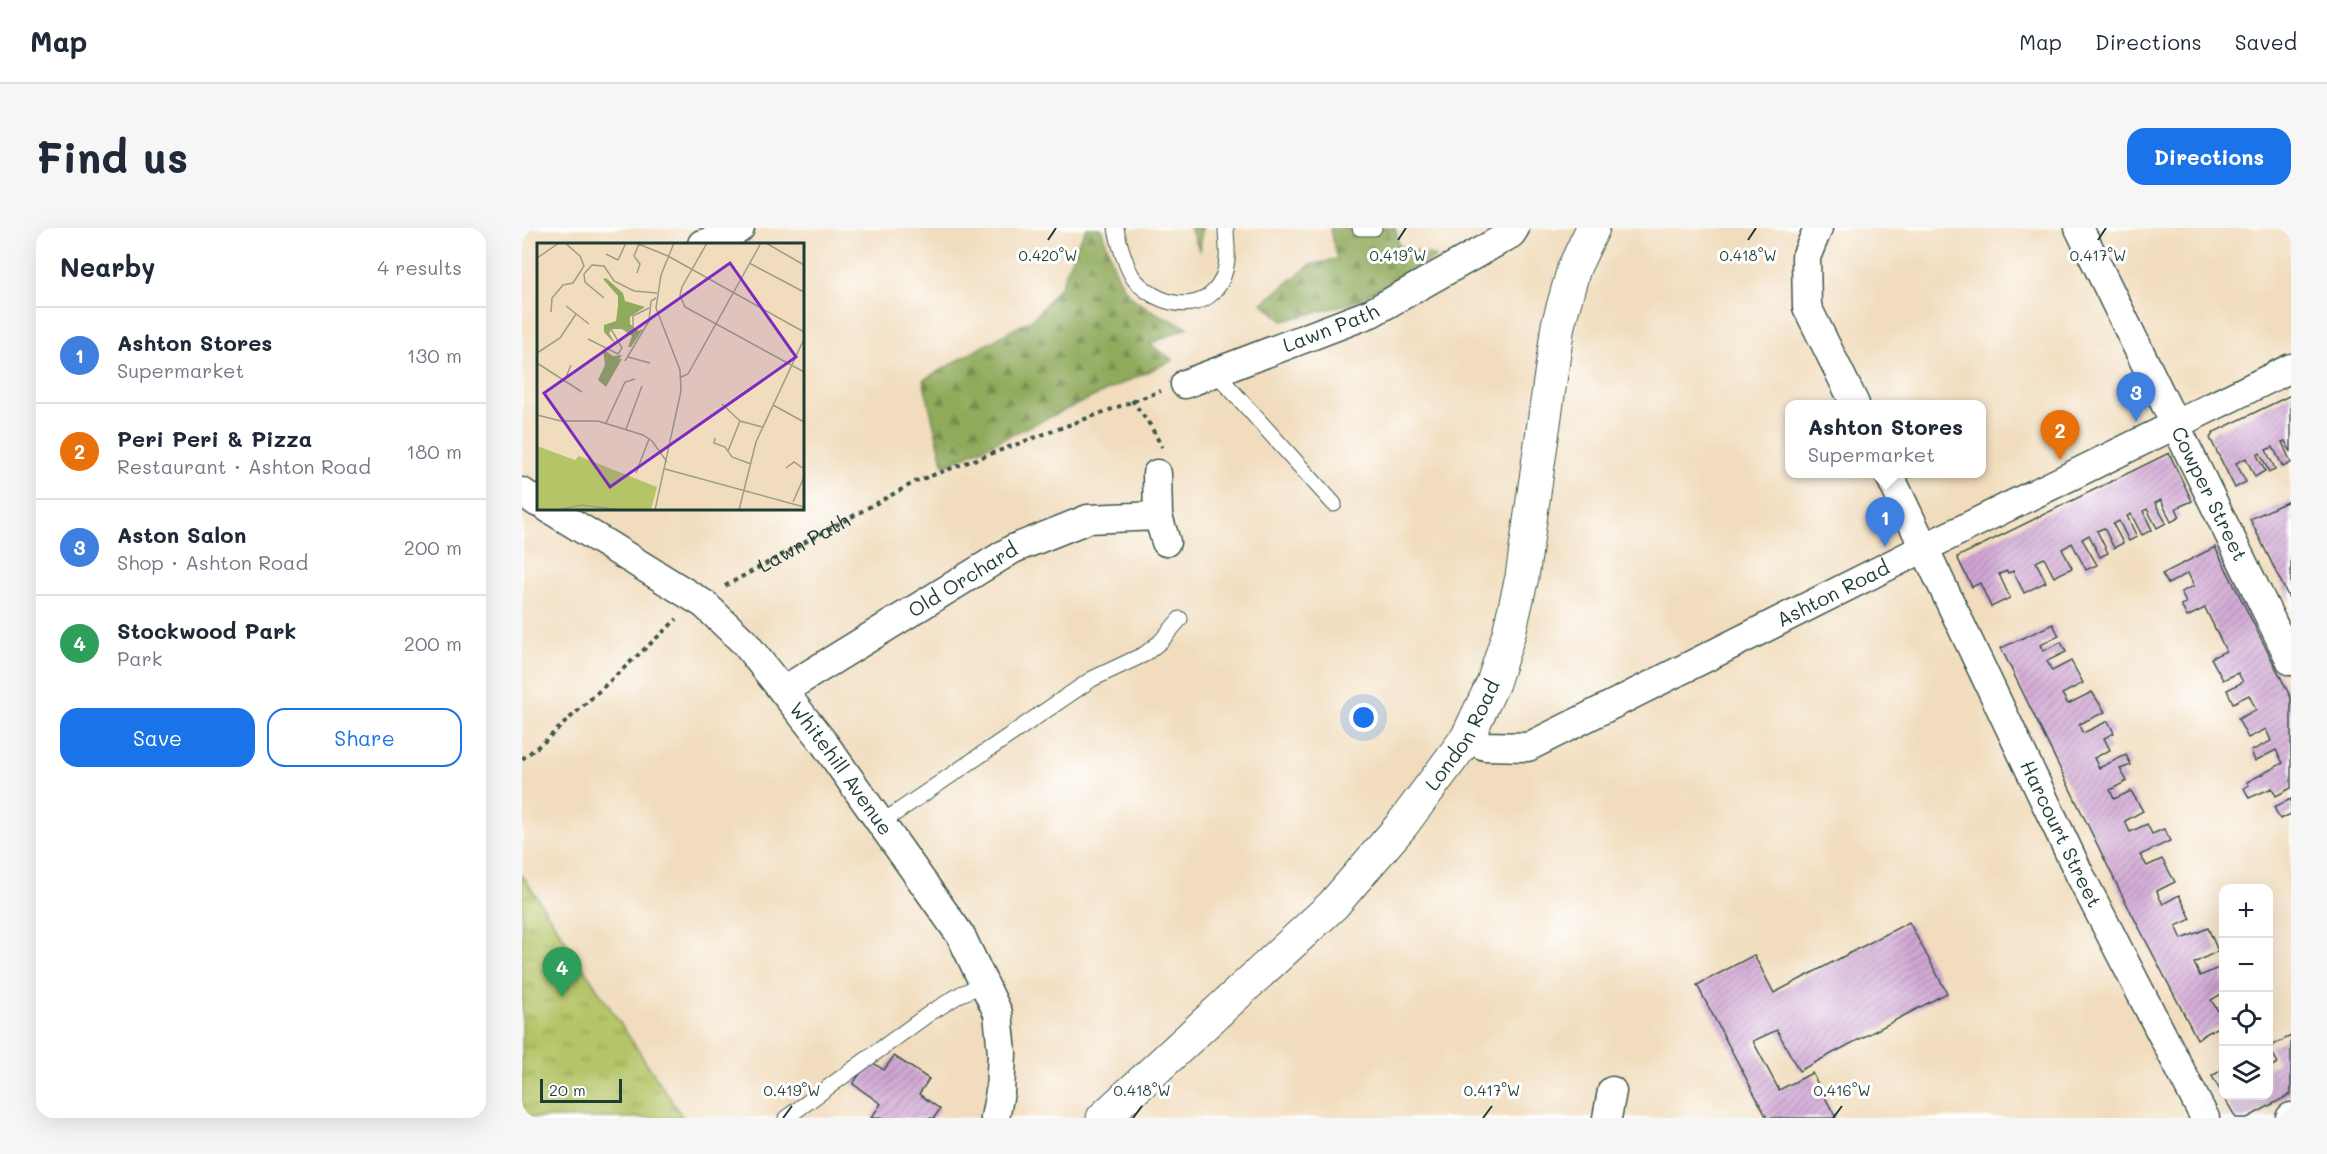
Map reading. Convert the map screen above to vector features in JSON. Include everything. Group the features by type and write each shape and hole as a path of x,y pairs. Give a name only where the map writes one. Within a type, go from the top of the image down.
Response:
{"street":[{"path":"692,228 700,243"},
{"path":"704,243 727,237 740,228"},
{"name":"Lawn Path","path":"1185,384 1371,313 1511,234 1515,228"},
{"name":"London Road","path":"1103,1118 1333,905 1401,826 1467,738 1493,683 1509,633 1522,577 1558,325 1574,268 1593,228"},
{"path":"1818,228 1806,257 1806,307 1852,400"},
{"name":"Cowper Street","path":"2079,228 2291,661"},
{"name":"Ashton Road","path":"1467,738 1485,746 1528,747 1926,547 2291,368"},
{"name":"Old Orchard","path":"784,690 1013,549 1088,519 1162,529 1157,474"},
{"name":"Harcourt Street","path":"1891,478 1926,547 2079,873 2205,1118"},
{"path":"522,492 537,502"},
{"name":"Whitehill Avenue","path":"551,510 705,604 746,643 784,690 961,936 998,1013 1002,1053 1000,1092 995,1118"}],"lane":[{"path":"1116,228 1132,277 1149,294 1167,303 1193,305 1209,296 1220,282 1227,262 1226,228"},
{"path":"1359,228 1374,228"},
{"path":"1216,373 1334,504"},
{"path":"881,823 1092,679 1145,654 1161,641 1180,619"},
{"path":"786,1118 930,1013 961,994 984,984"}],"path":[{"name":"Lawn Path","path":"522,759 545,741 678,619 705,604 727,584 917,481 1132,400 1185,384"},
{"path":"1132,400 1162,446 1157,474"}],"green space":[{"path":"1087,228 1101,228 1119,278 1133,298 1156,313 1188,327 1150,344 1173,360 944,466 923,380 1034,318 1061,285 1076,247"},
{"path":"1190,228 1202,228 1200,252"},
{"path":"1330,228 1395,228 1399,246 1437,257 1352,303 1283,321 1262,303 1310,265 1337,259"},
{"path":"522,875 683,1118 522,1118"}],"building":[{"path":"2291,395 2291,452 2285,441 2282,442 2291,463 2283,467 2273,447 2266,450 2275,469 2269,472 2260,453 2257,455 2265,471 2255,477 2246,458 2236,463 2246,482 2235,488 2210,438 2214,432"},
{"path":"2169,453 2192,501 2176,508 2180,517 2171,522 2161,500 2155,503 2166,523 2157,528 2147,509 2143,511 2152,530 2142,535 2131,514 2127,516 2137,537 2129,541 2119,521 2113,524 2123,543 2114,548 2104,528 2097,531 2108,553 2100,557 2089,535 2082,539 2097,565 2086,570 2072,543 2062,549 2072,568 2054,577 2044,558 2036,562 2046,582 2024,593 2013,571 1999,574 2010,598 1991,607 1980,583 1972,587 1957,557"},
{"path":"2291,500 2291,513 2288,514 2291,520 2291,602 2250,519"},
{"path":"2215,547 2291,698 2291,788 2276,796 2272,788 2249,798 2244,788 2249,785 2247,782 2283,763 2276,750 2255,761 2251,751 2271,741 2266,729 2248,738 2238,719 2256,710 2249,695 2233,703 2227,690 2243,682 2238,673 2223,680 2211,658 2226,651 2205,608 2187,617 2181,605 2186,603 2181,592 2194,586 2188,573 2168,584 2162,574"},
{"path":"2053,624 2059,636 2040,645 2043,651 2061,642 2066,652 2047,661 2052,671 2071,661 2083,683 2062,694 2068,704 2092,692 2105,712 2079,724 2081,730 2083,733 2108,721 2114,733 2104,738 2110,750 2094,758 2099,768 2126,755 2131,765 2120,769 2127,781 2110,790 2114,799 2131,791 2143,811 2125,821 2130,832 2147,824 2152,834 2164,829 2170,841 2140,855 2147,866 2162,859 2175,882 2157,891 2163,904 2179,895 2191,919 2176,926 2182,939 2208,928 2218,951 2194,963 2200,976 2219,968 2219,995 2211,1000 2219,1010 2219,1026 2197,1039 2121,893 2001,648"},
{"path":"2291,799 2291,814 2280,819 2274,807"},
{"path":"1909,922 1947,993 1799,1071 1777,1030 1753,1041 1779,1090 1812,1073 1836,1118 1767,1118 1697,985 1754,955 1774,993"},
{"path":"2291,1036 2291,1094 2247,1118 2236,1118 2226,1100 2273,1100 2273,1066 2278,1063 2273,1054 2273,1045"},
{"path":"894,1056 929,1079 919,1094 940,1109 934,1118 871,1118 881,1104 853,1084 869,1060 884,1070"},
{"path":"2219,1072 2219,1088 2212,1076"}],"place":[{"name":"Aston Salon","path":"2136,422"},
{"name":"Peri Peri & Pizza","path":"2060,460"},
{"name":"Ashton Stores","path":"1885,547"},
{"name":"Stockwood Park","path":"562,997"}]}
